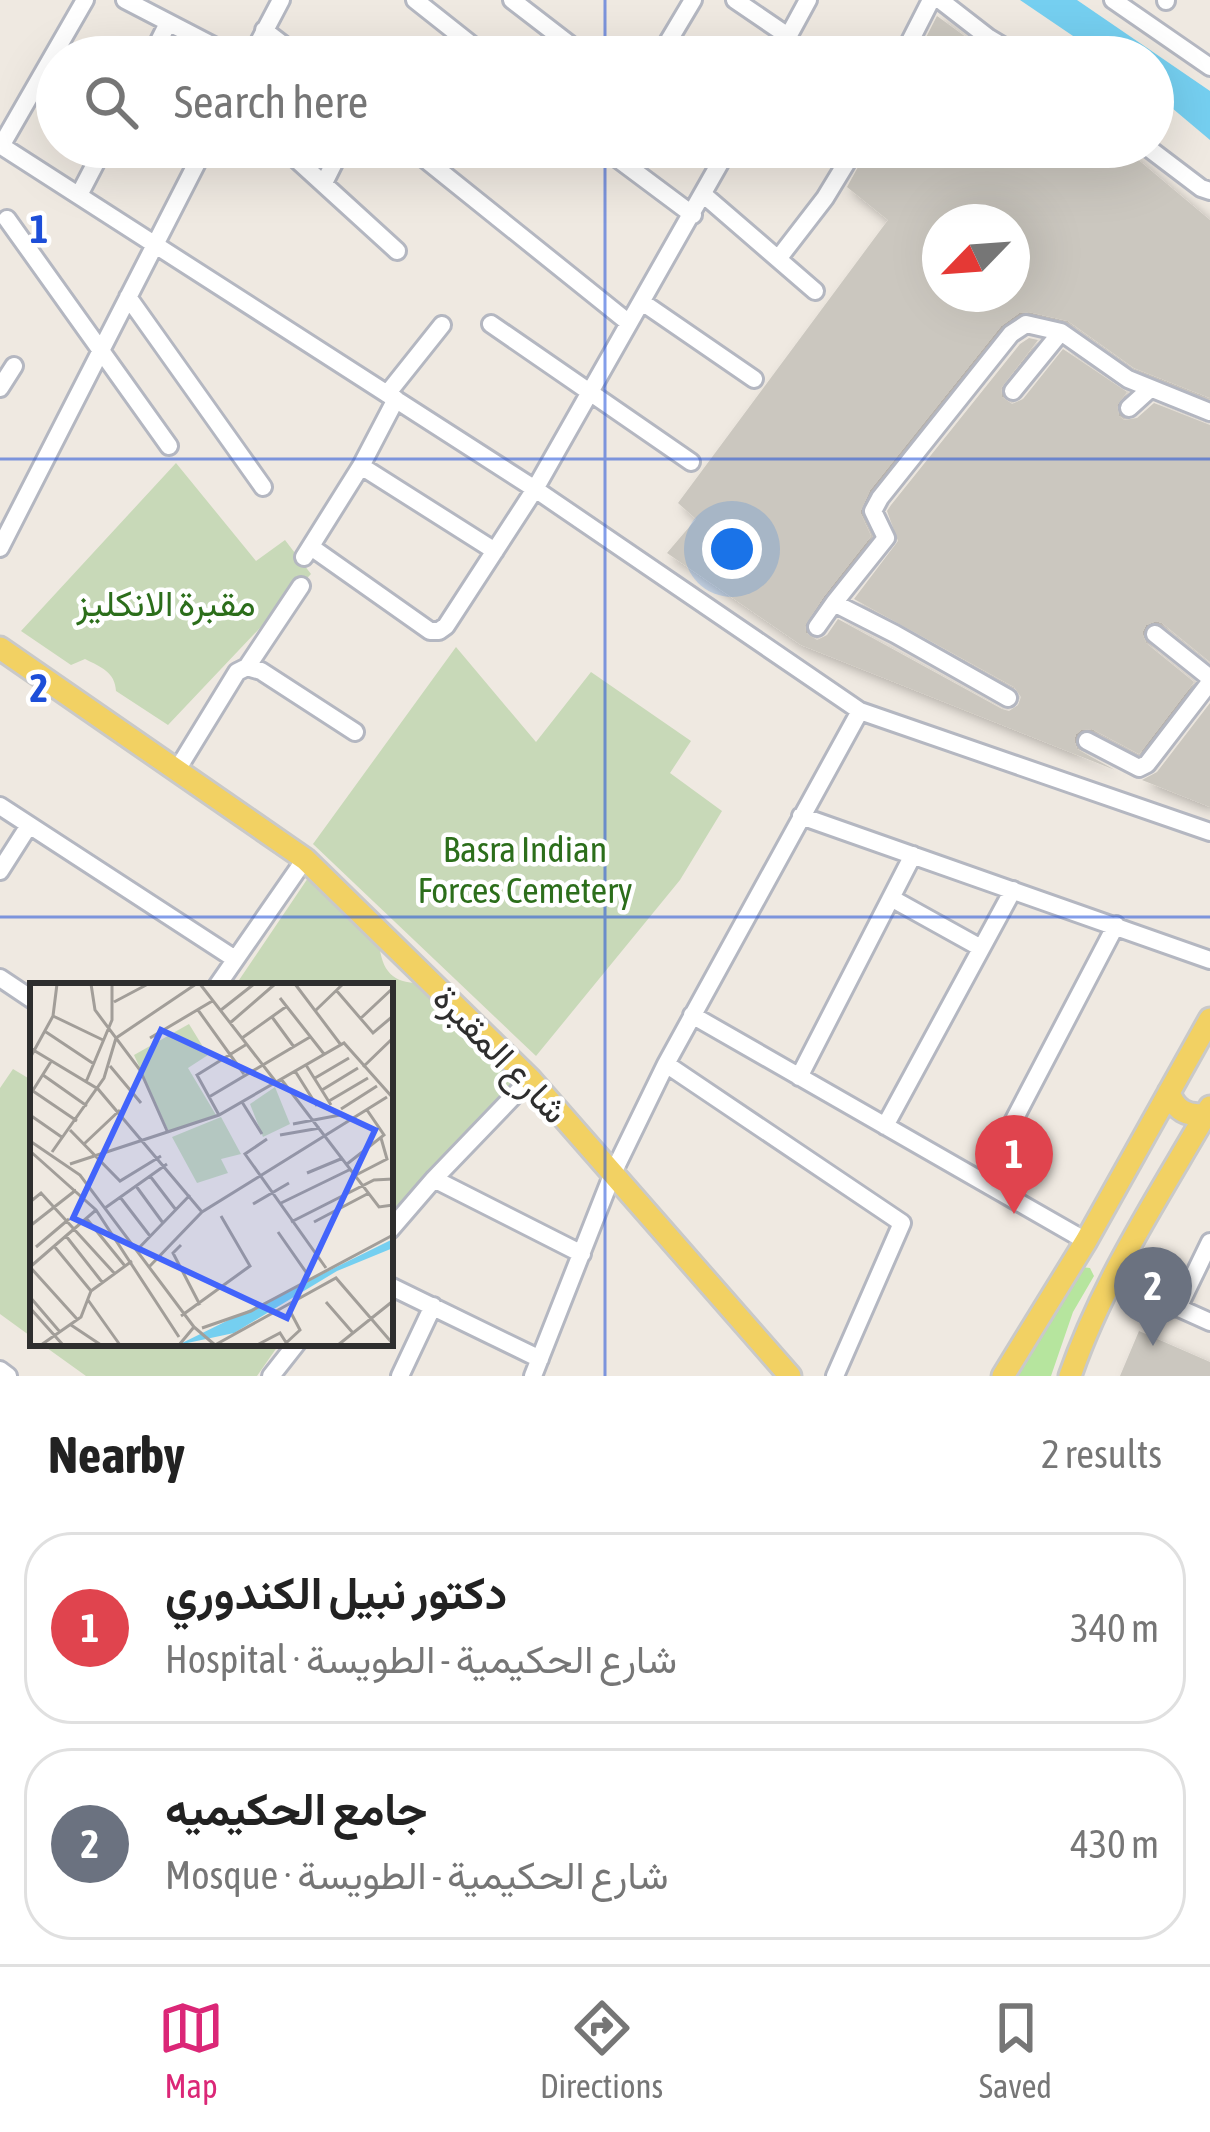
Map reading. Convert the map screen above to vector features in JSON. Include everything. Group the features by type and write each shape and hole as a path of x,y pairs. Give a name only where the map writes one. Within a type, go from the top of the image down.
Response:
{"main road":[{"name":"شارع المقبرة","path":"0,648 305,859 530,1078 790,1376"},
{"path":"1003,1376 1086,1241 1210,1019"},
{"path":"1169,1092 1182,1112 1208,1111"},
{"path":"1070,1376 1112,1278 1208,1111"},
{"path":"1145,1135 1167,1140 1183,1155"}],"street":[{"path":"64,36 85,0"},
{"path":"125,0 195,36"},
{"path":"262,36 281,0"},
{"path":"416,0 461,36"},
{"path":"512,0 559,36"},
{"path":"671,36 693,0"},
{"path":"735,0 788,36 808,0"},
{"path":"914,36 935,0 986,36"},
{"path":"1113,0 1165,36"},
{"path":"162,36 169,23"},
{"path":"265,30 272,36"},
{"path":"1174,42 1210,67"},
{"path":"36,84 0,146 535,489 860,711 1210,832"},
{"path":"79,195 93,168"},
{"path":"0,548 194,168"},
{"path":"308,168 397,250"},
{"path":"325,183 332,168"},
{"path":"436,168 629,323"},
{"path":"632,168 693,215"},
{"path":"442,325 391,396 361,466 308,552 430,631 446,626 535,489 718,168"},
{"path":"778,259 843,168"},
{"path":"1174,168 1210,190"},
{"path":"704,195 815,291"},
{"path":"7,219 169,446"},
{"path":"128,297 263,488"},
{"path":"641,302 754,379"},
{"path":"491,324 692,462"},
{"path":"817,627 886,538 873,511 880,498 1011,334 1026,324 1061,332 1128,380 1210,412"},
{"path":"1012,391 1061,332"},
{"path":"0,388 14,367"},
{"path":"1129,408 1150,389"},
{"path":"361,466 495,551"},
{"path":"177,770 237,671 247,667 301,586"},
{"path":"834,603 1008,698"},
{"path":"1087,741 1139,768 1147,764 1210,680 1155,634"},
{"path":"247,667 261,671 355,732"},
{"path":"393,1287 536,1367 613,1173 666,1064 860,711"},
{"path":"0,806 235,959"},
{"path":"801,816 1210,960"},
{"path":"0,872 28,826"},
{"path":"799,1077 913,855"},
{"path":"219,983 305,859"},
{"path":"885,1126 1013,890"},
{"path":"891,898 981,948"},
{"path":"982,1181 1116,926"},
{"path":"0,978 30,998"},
{"path":"692,1015 1086,1241"},
{"path":"666,1064 902,1222 835,1376"},
{"path":"393,1227 530,1078"},
{"path":"434,1179 582,1254"},
{"path":"1178,1307 1210,1242"},
{"path":"1112,1278 1210,1322"},
{"path":"400,1376 433,1306"},
{"path":"271,1376 295,1346"},
{"path":"0,1370 8,1376"}],"green space":[{"name":"مقبرة الانكليز","path":"176,463 256,561 285,540 311,574 168,725 116,691 113,679 102,668 85,659 71,665 21,631"},
{"name":"Basra Indian Forces Cemetery","path":"456,647 536,742 591,672 691,741 670,773 722,811 680,880 536,1056 313,844"},
{"path":"310,875 379,943 391,974 423,983 521,1082 393,1212 393,983 237,983"},
{"path":"13,1069 30,1079 30,1336 0,1314 0,1088"},
{"path":"1081,1267 1090,1268 1094,1276 1073,1312 1051,1376 1012,1376"},
{"path":"44,1346 278,1346 257,1376 86,1376"}],"water":[{"path":"1020,0 1077,0 1130,36 1073,36"},
{"path":"1174,66 1210,91 1210,140 1174,110"}],"building":[{"path":"937,16 964,36 927,36"},
{"path":"857,168 1148,168 1210,220 1210,398 1134,368 1068,321 1019,313 1001,326 870,490 860,512 871,536 805,625 806,633 817,640 838,619 1002,709 1009,711 1018,705 1021,697 1014,687 854,599 898,541 887,511 1020,344 1029,338 1038,340 1001,388 1002,397 1012,404 1023,399 1063,349 1127,392 1117,405 1124,420 1137,418 1154,403 1210,425 1210,662 1162,623 1146,625 1142,633 1146,643 1194,682 1139,754 1092,729 1076,734 1077,749 1115,770 801,645 667,553 696,519 678,503 888,220 847,187"},
{"path":"1210,703 1210,807 1142,780 1157,772"},
{"path":"1139,1331 1210,1362 1210,1376 1120,1376"}],"place":[{"name":"دكتور نبيل الكندوري","path":"1014,1214"},
{"name":"جامع الحكيميه","path":"1153,1346"}]}
